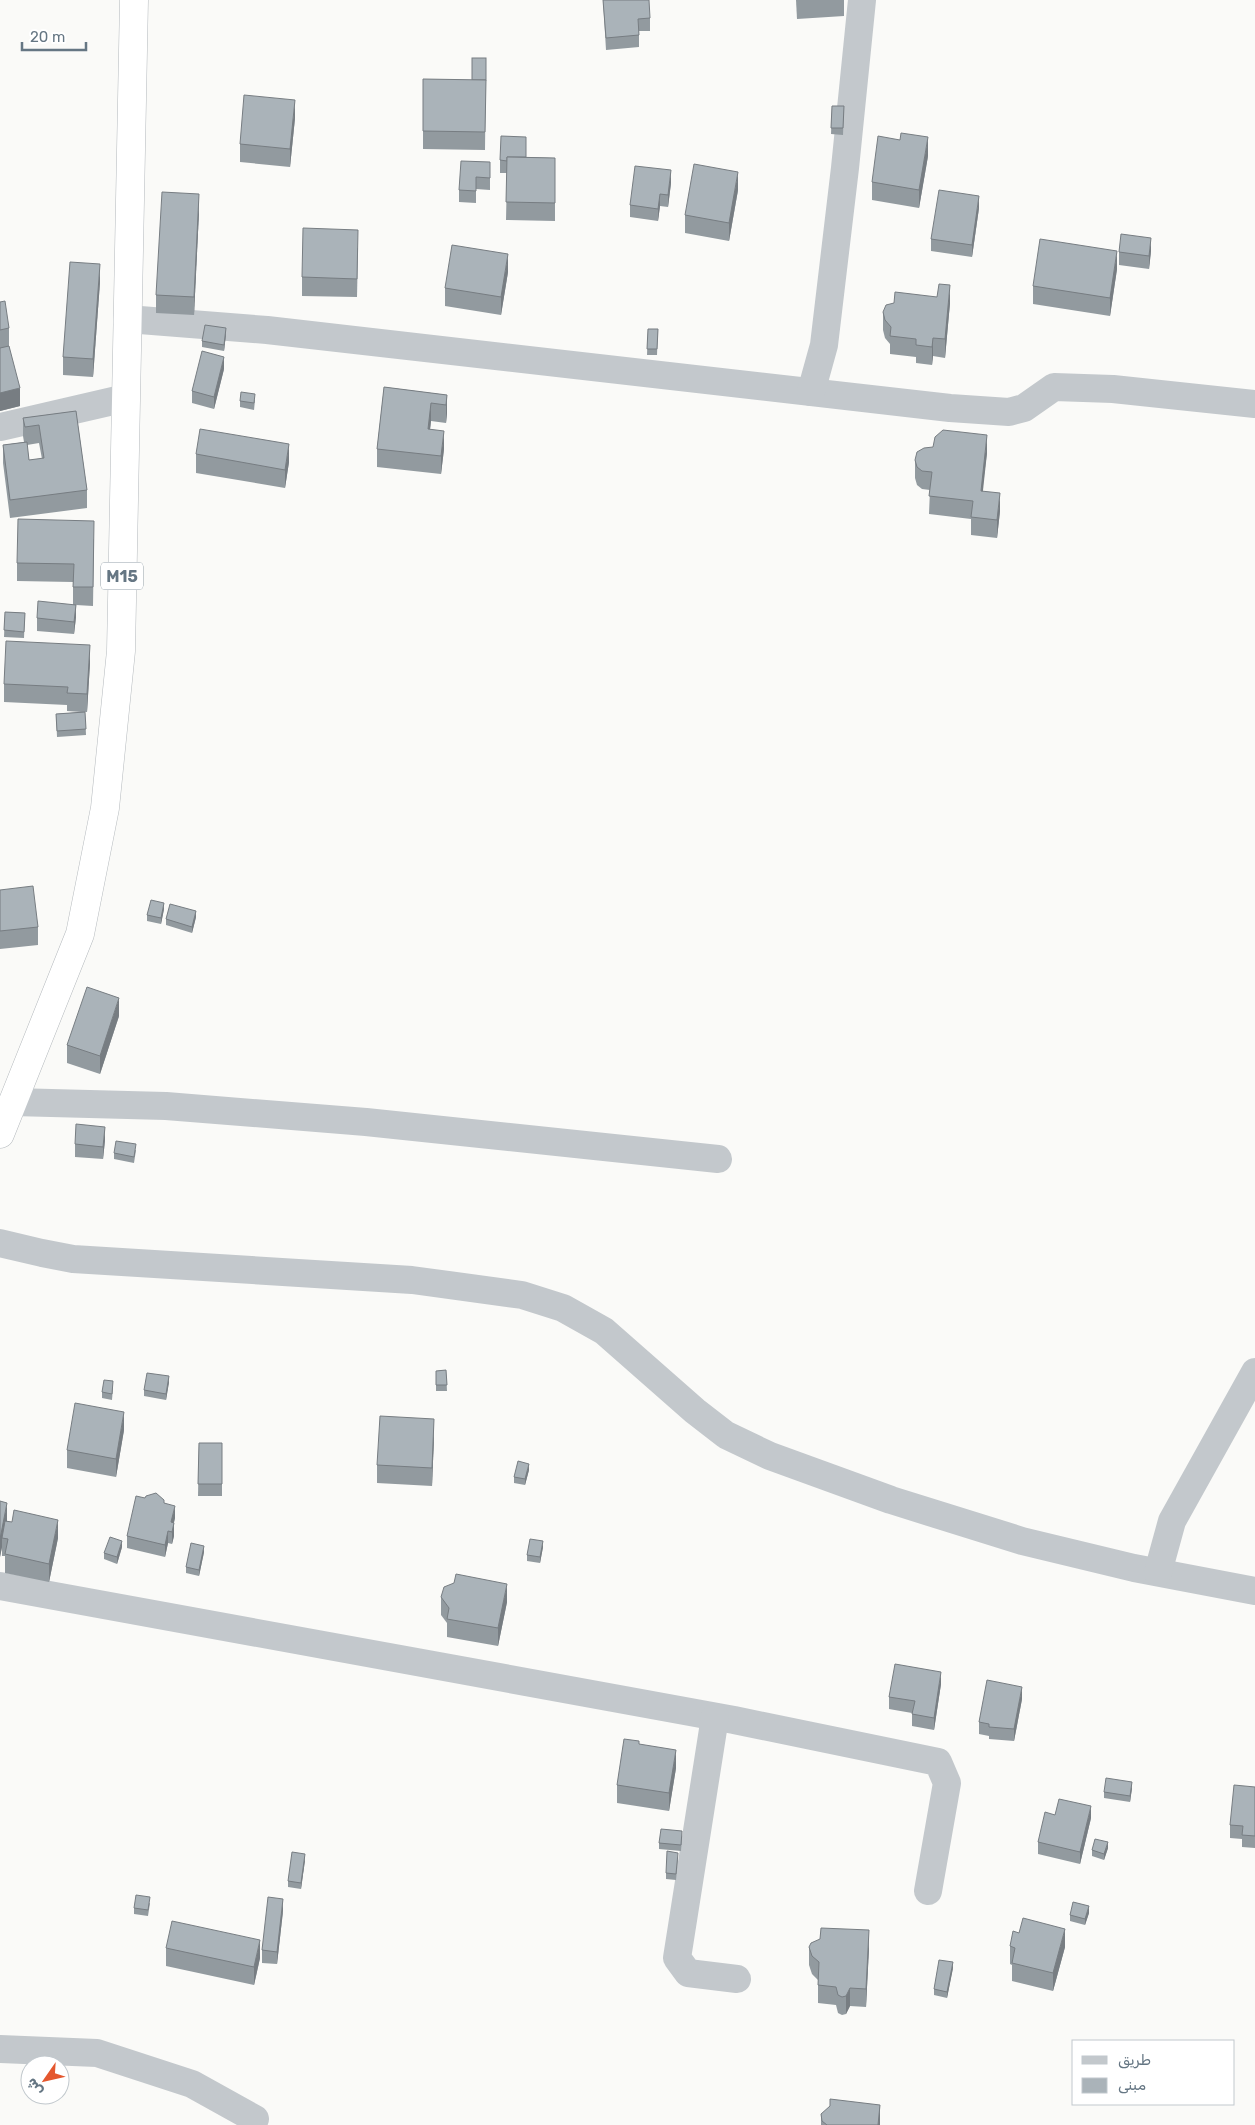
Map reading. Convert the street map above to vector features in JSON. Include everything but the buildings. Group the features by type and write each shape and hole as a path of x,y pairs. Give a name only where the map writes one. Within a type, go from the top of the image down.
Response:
{"highway":[{"name":"M15","path":"0,1134 80,934 105,808 121,651 134,0"}],"street":[{"path":"811,392 824,345 862,0"},
{"path":"127,319 267,330 950,408 1008,412 1024,408 1054,387 1113,389 1255,404"},
{"path":"0,427 126,398"},
{"path":"13,1102 166,1106 366,1122 718,1160"},
{"path":"0,1243 72,1258 412,1280 522,1295 563,1308 604,1331 694,1411 726,1435 770,1456 891,1500 1022,1541 1158,1572 1255,1591"},
{"path":"1158,1572 1172,1521 1255,1372"},
{"path":"0,1586 715,1717 938,1762 947,1783 928,1891"},
{"path":"715,1717 677,1958 688,1973 737,1979"},
{"path":"0,2049 97,2053 192,2084 255,2119"}]}
